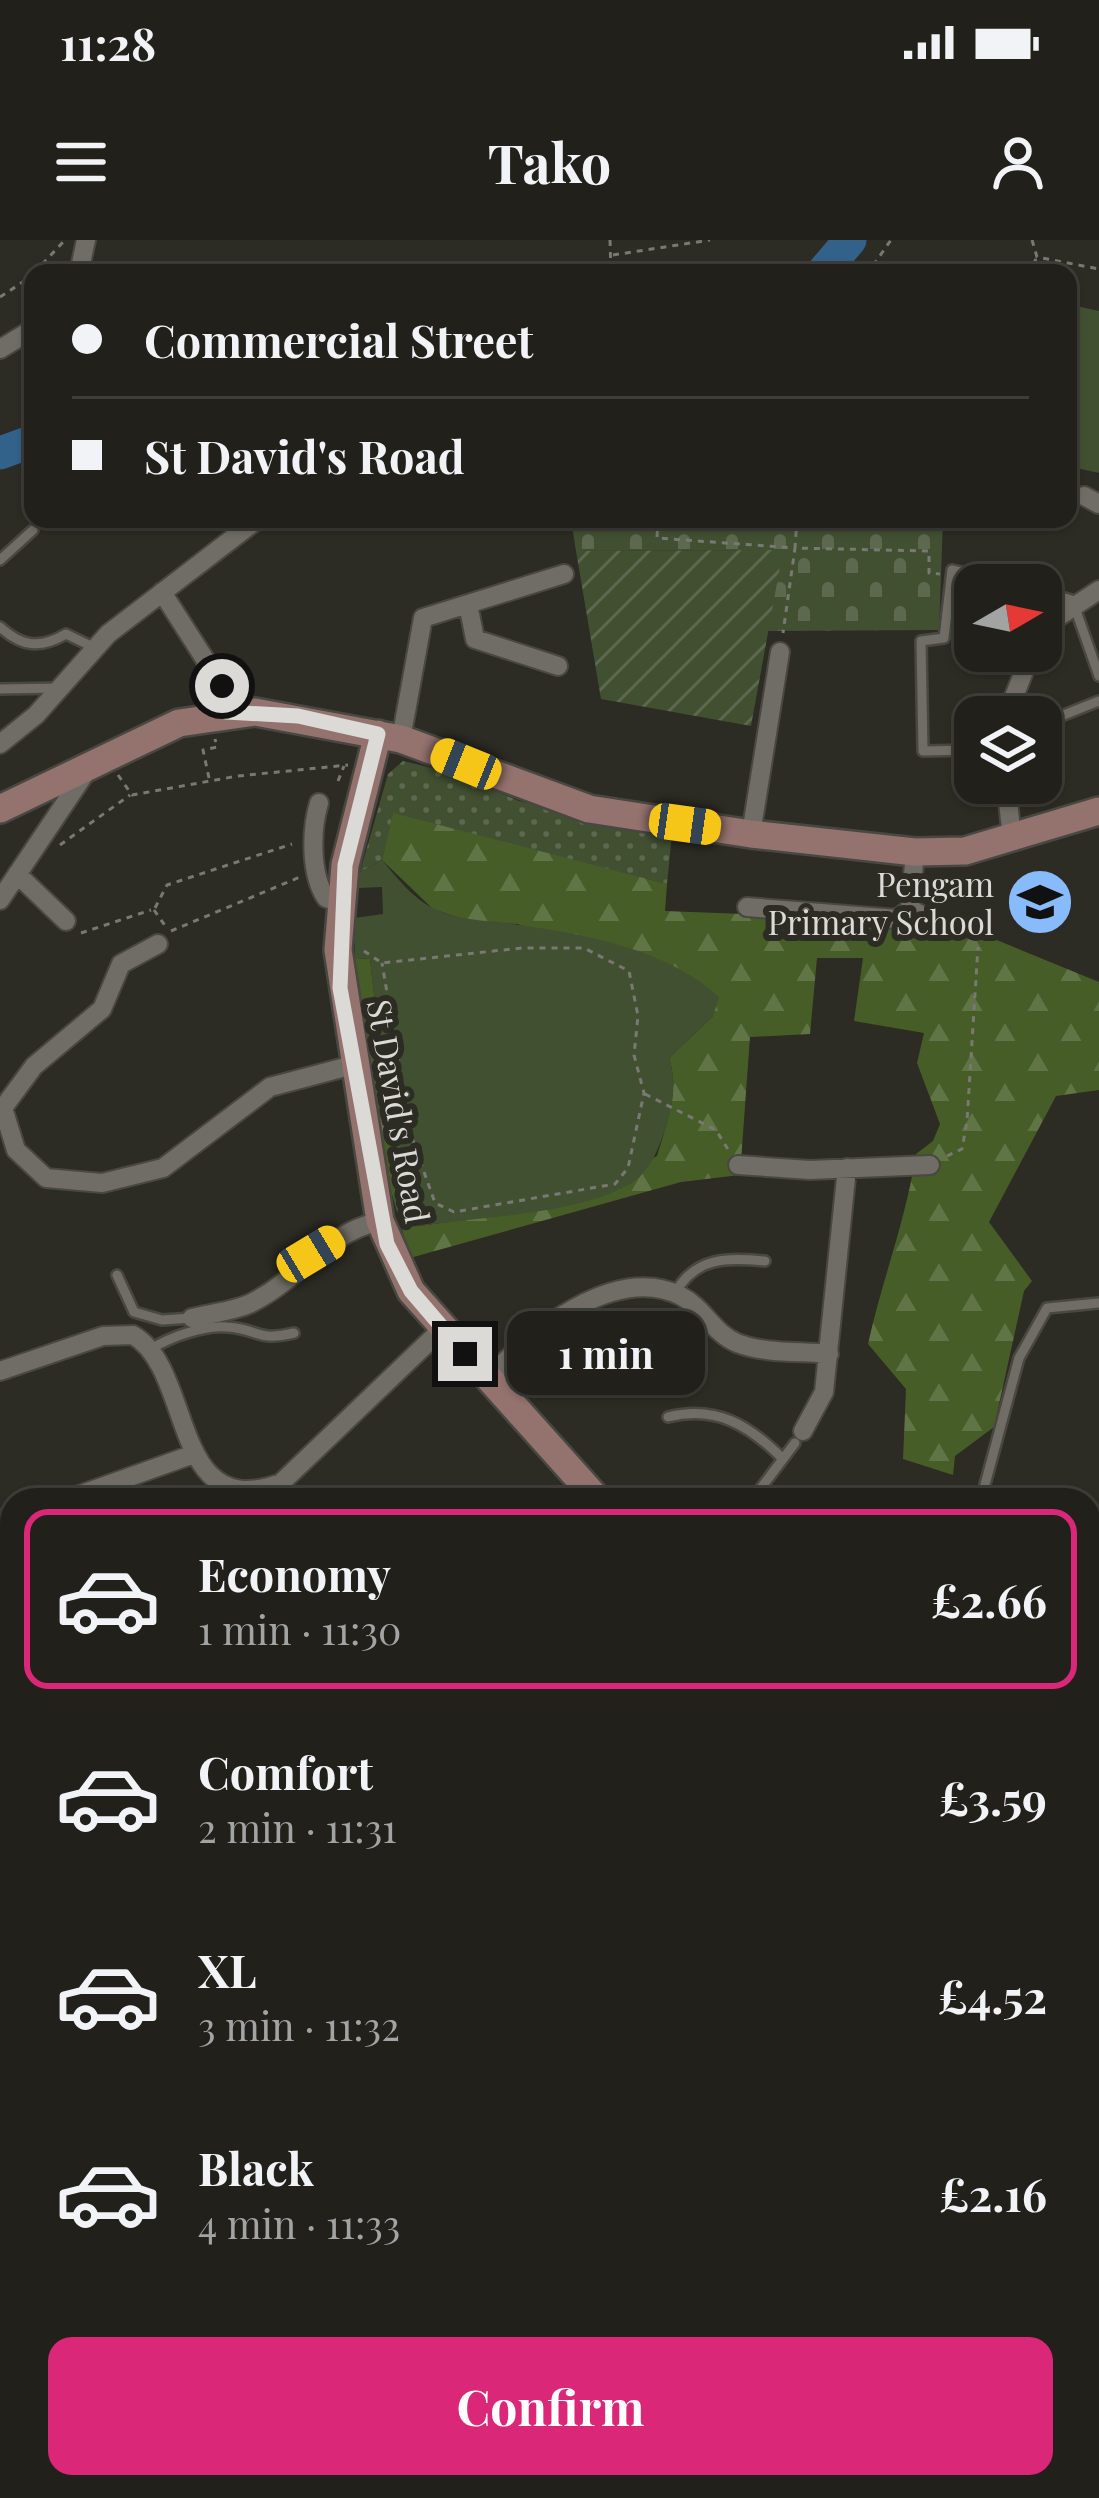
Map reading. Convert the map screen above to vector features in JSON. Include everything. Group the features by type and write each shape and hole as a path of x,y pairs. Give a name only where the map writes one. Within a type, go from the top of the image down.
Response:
{"main road":[{"path":"0,809 219,713 298,716 390,736 589,809 751,834 915,852 965,851 1099,811"},
{"name":"St David's Road","path":"390,736 340,902 340,988 380,1221 403,1278 442,1329 587,1488"}],"street":[{"path":"0,744 95,647 247,528"},
{"path":"390,736 423,618 564,574"},
{"path":"1062,617 1099,590"},
{"path":"162,592 222,686 219,713"},
{"path":"468,604 475,638 558,666"},
{"path":"751,834 779,652"},
{"path":"0,900 99,762"},
{"path":"319,803 313,824 318,885 326,898 340,902"},
{"path":"1008,804 1012,838"},
{"path":"910,910 915,852"},
{"path":"17,874 66,921"},
{"path":"747,907 897,919 910,910"},
{"path":"910,910 938,924 979,929"},
{"path":"158,944 121,964 102,1010 34,1066 3,1108 16,1150 46,1178 102,1184 163,1168 270,1087 353,1065"},
{"path":"738,1165 930,1165"},
{"path":"799,1437 824,1392 847,1168"},
{"path":"192,1318 255,1301 311,1254 358,1226 380,1221"},
{"path":"488,1379 550,1322 580,1304 646,1289 675,1293 735,1342 829,1354"},
{"path":"262,1488 281,1483 442,1329"},
{"path":"0,1371 113,1333 133,1335 151,1349 194,1454 230,1487 238,1488"},
{"path":"98,1488 194,1454"}],"lane":[{"path":"0,560 33,530"},
{"path":"954,571 944,638 921,640 922,751 954,750"},
{"path":"1062,598 1076,603 1099,676"},
{"path":"0,627 28,645 41,646 66,634 95,647"},
{"path":"0,689 59,688"},
{"path":"1062,716 1099,701"},
{"path":"675,1293 682,1280 712,1260 765,1261"},
{"path":"117,1275 134,1312 162,1321 192,1318"},
{"path":"984,1488 1019,1358 1047,1308 1099,1303"},
{"path":"151,1349 208,1328 232,1327 263,1340 295,1333"},
{"path":"668,1417 699,1410 752,1429 783,1459"},
{"path":"761,1488 799,1437"}],"path":[{"path":"43,264 65,240"},
{"path":"610,240 613,264"},
{"path":"614,258 710,240"},
{"path":"1032,240 1037,257 1034,264"},
{"path":"1037,257 1073,264"},
{"path":"658,528 657,538 929,551 929,573 951,575"},
{"path":"779,652 796,528"},
{"path":"210,780 203,750 217,747 219,713"},
{"path":"99,762 132,794"},
{"path":"38,843 56,848 132,794 356,764"},
{"path":"338,781 344,766"},
{"path":"66,921 82,934 154,910 167,885 302,841"},
{"path":"154,910 165,919 167,932 308,874"},
{"path":"930,1165 962,1149 979,929"},
{"path":"354,950 382,963 522,948 584,948 629,971 638,1016 634,1055 644,1093 628,1168 615,1184 454,1212 435,1203 412,1135 382,963"},
{"path":"644,1093 716,1130 738,1165"}],"green space":[{"path":"1077,306 1099,311 1099,473 1077,468"},
{"path":"572,528 943,528 939,630 768,631 782,550 576,551"},
{"path":"783,550 751,726 601,699 576,551"},
{"path":"403,761 453,773 519,801 672,834 667,884 393,814 382,860 360,872 388,774"},
{"path":"393,813 667,884 665,911 770,915 987,936 1099,982 1099,1090 1056,1096 989,1222 1032,1281 1024,1291 994,1427 955,1456 953,1475 903,1459 906,1389 868,1344 916,1154 933,1141 940,1124 917,1063 924,1033 854,1021 863,958 817,958 810,1034 750,1037 740,1175 681,1182 410,1258 390,1187 355,958 370,959 390,1134 420,1226 563,1205 657,1156 673,1095 669,1058 713,1016 518,924 469,921 433,909 382,860"},
{"path":"382,860 414,895 437,910 625,947 676,967 719,997 713,1016 669,1058 673,1085 668,1121 652,1160 637,1179 608,1194 556,1208 420,1226 390,1134 370,959 355,958 354,918 383,914 382,887 358,888 360,872"}],"waterway":[{"path":"830,264 850,240"},
{"path":"0,453 24,444"}],"place":[{"name":"Pengam Primary School","path":"1040,902"}],"route":[{"path":"222,686 226,712 298,716 378,734 345,865 340,988 387,1244 411,1291 465,1354"}]}
